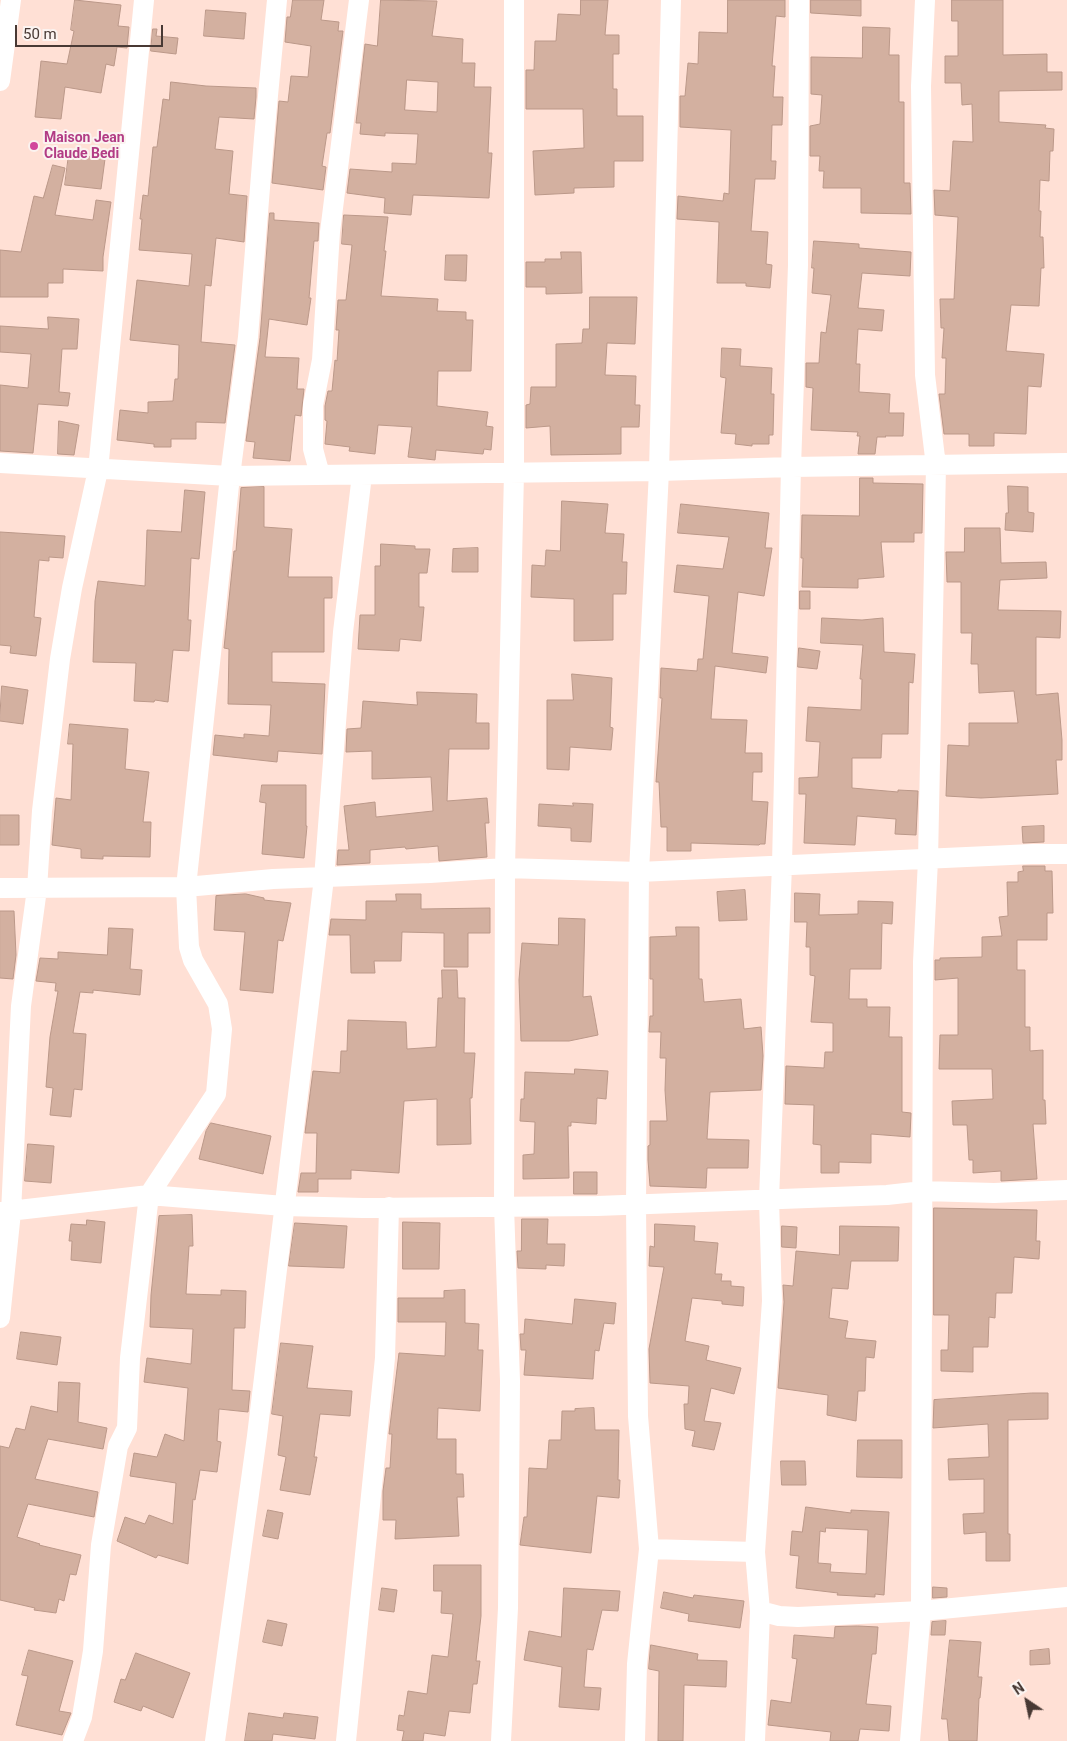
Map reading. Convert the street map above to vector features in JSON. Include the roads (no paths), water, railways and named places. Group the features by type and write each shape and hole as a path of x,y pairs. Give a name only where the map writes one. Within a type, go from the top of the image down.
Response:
{"street":[{"path":"0,81 11,0"},
{"path":"0,1318 21,1006 37,889 42,810 60,659 72,588 98,470 144,0"},
{"path":"73,1741 82,1717 93,1651 101,1545 118,1446 127,1428 130,1358 149,1195 216,1094 222,1029 218,1004 193,960 188,947 186,888 230,476 248,337 277,0"},
{"path":"320,476 313,449 313,405 322,360 330,232 359,0"},
{"path":"501,1741 508,1608 510,1381 504,1206 505,868 514,473 514,0"},
{"path":"635,1741 637,1664 649,1549 638,1416 636,1204 639,872 659,471 671,0"},
{"path":"755,1741 760,1610 755,1552 772,1301 770,1199 782,865 790,467 798,265 800,0"},
{"path":"910,1741 921,1611 923,962 928,860 936,466 925,375 921,86 925,0"},
{"path":"0,463 230,476 659,471 1067,463"},
{"path":"215,1741 257,1436 324,878 343,632 362,475"},
{"path":"0,888 186,888 273,879 505,868 639,872 1067,854"},
{"path":"6,1212 149,1195 284,1206 363,1208 636,1204 887,1195 923,1191 994,1193 1067,1190"},
{"path":"346,1741 385,1358 389,1207"},
{"path":"649,1549 755,1552"},
{"path":"760,1610 779,1616 798,1617 921,1611 1067,1598"}],"place":[{"name":"Maison Jean Claude Bedi","path":"34,146"}]}
